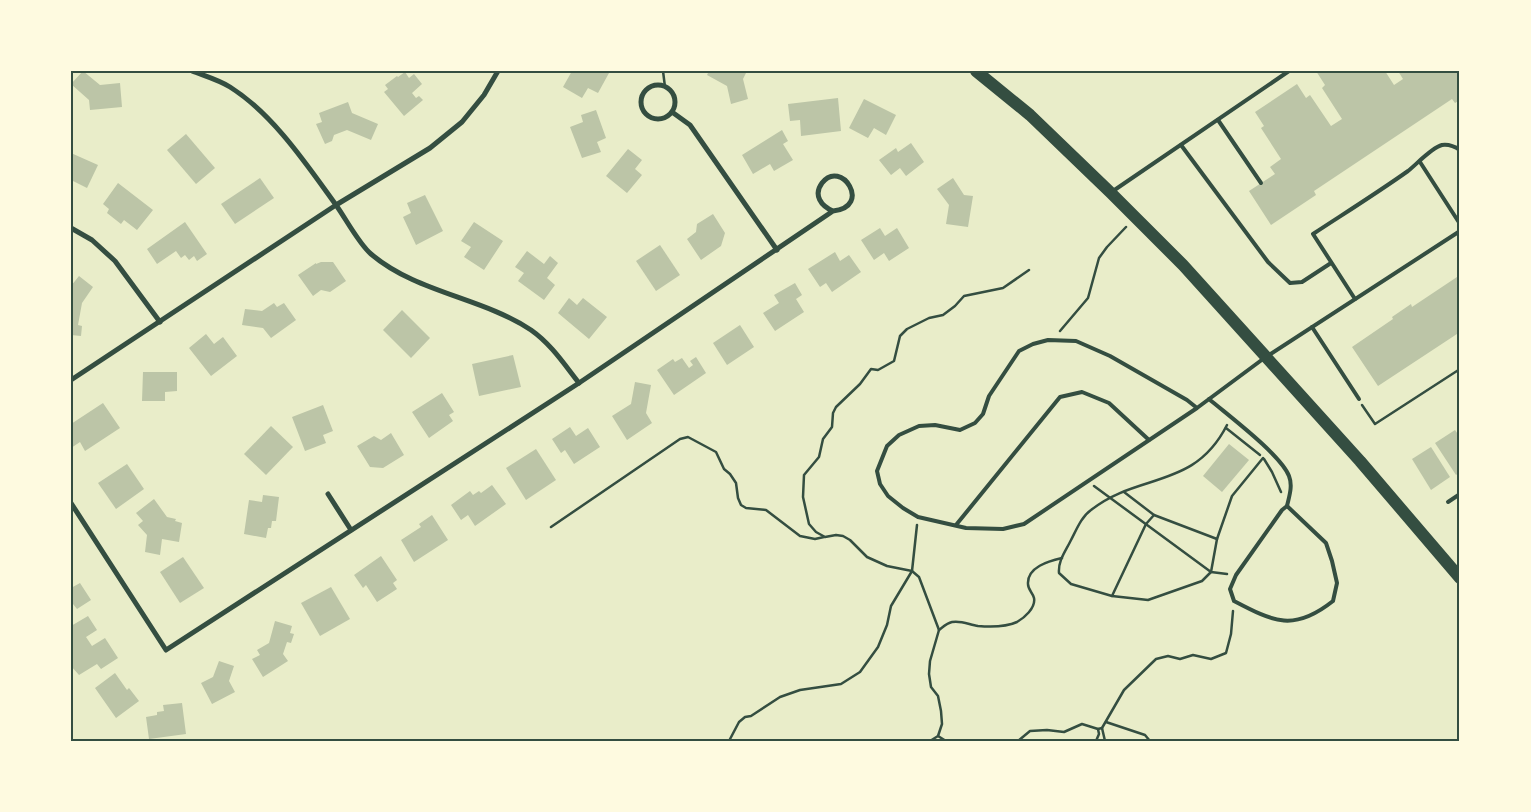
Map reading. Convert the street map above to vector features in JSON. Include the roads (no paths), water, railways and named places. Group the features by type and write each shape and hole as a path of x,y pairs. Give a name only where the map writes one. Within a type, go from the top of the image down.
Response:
{"main road":[{"path":"976,71 1030,115 1183,265 1360,461 1460,578"}],"street":[{"path":"192,71 230,87 249,102 293,147 369,252 390,268 426,286 486,307 531,330 551,347 579,383"},
{"path":"71,380 336,205 430,148 462,122 484,95 498,71"},
{"path":"655,86 665,88 672,93 674,100 672,112 660,119 654,119 648,116 641,105 641,99 649,88 655,86"},
{"path":"672,112 690,125 777,250"},
{"path":"71,503 166,650 579,383 833,211 846,207 852,196 852,189 844,179 837,177 825,180 820,185 818,192 822,204 833,211"},
{"path":"71,228 92,240 115,261 160,322"},
{"path":"328,494 351,530"}],"lane":[{"path":"1111,193 1289,71"},
{"path":"1218,120 1261,183"},
{"path":"1181,145 1268,262 1290,283 1302,282 1332,262"},
{"path":"1355,299 1313,234 1386,187 1420,162 1435,148 1443,145 1452,145 1460,150"},
{"path":"1420,162 1460,224"},
{"path":"1197,408 1187,400 1110,356 1076,341 1048,340 1032,344 1019,351 989,396 983,414 975,423 960,430 935,425 919,426 898,435 887,446 876,471 880,484 888,496 918,517 966,528 1003,529 1024,524 1197,408 1266,356 1460,231"},
{"path":"1312,327 1359,400"},
{"path":"956,525 1060,397 1082,392 1109,403 1149,440"},
{"path":"1209,399 1281,461 1289,476 1291,484 1287,506 1282,510 1236,575 1230,589 1234,601 1282,622 1297,621 1319,612 1333,601 1337,583 1326,543 1287,506"},
{"path":"1448,502 1460,494"}]}
